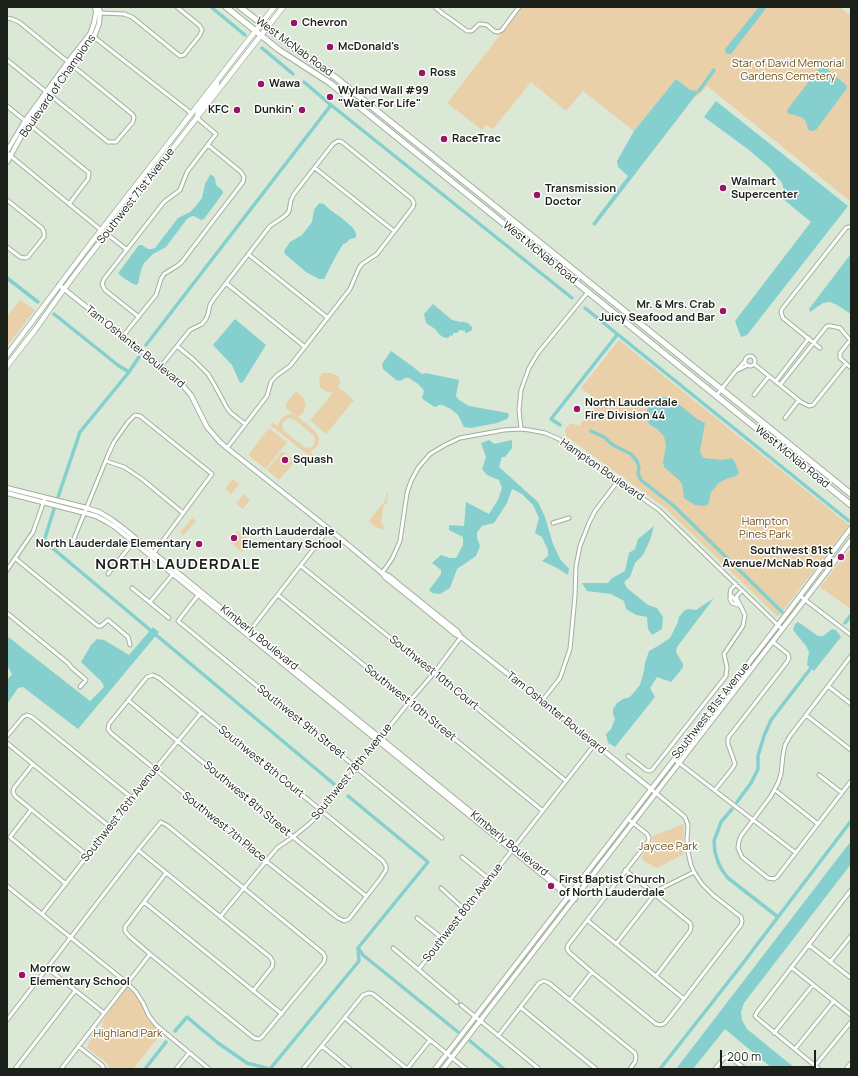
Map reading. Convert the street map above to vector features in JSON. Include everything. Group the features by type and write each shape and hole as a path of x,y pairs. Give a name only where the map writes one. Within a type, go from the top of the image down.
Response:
{"main road":[{"name":"West McNab Road","path":"226,7 279,50 330,83 851,505"},
{"name":"West McNab Road","path":"240,7 285,42 335,77 851,494"},
{"name":"Southwest 71st Avenue","path":"7,356 101,230 274,7"},
{"name":"Southwest 71st Avenue","path":"7,366 106,234 282,7"},
{"path":"197,118 198,111 216,87 218,79"},
{"path":"160,166 162,160 191,122 191,113"},
{"path":"106,234 108,221"},
{"path":"98,245 102,235 101,230"},
{"path":"637,331 643,332 661,347 670,348"},
{"path":"791,457 796,450"}],"street":[{"name":"Boulevard of Champions","path":"95,7 98,13"},
{"name":"Boulevard of Champions","path":"7,162 8,153 26,122 92,35 94,23 100,7"},
{"path":"98,13 124,14 132,17 180,56 184,55 202,30 200,26 177,7"},
{"path":"435,7 467,31 473,30 481,24 487,25 494,31 498,32 502,30 519,7"},
{"path":"7,18 19,22 132,114 134,117 133,122 116,142 108,142 7,60"},
{"path":"92,35 191,113"},
{"path":"7,106 89,173 88,179 69,204"},
{"path":"139,317 105,290 102,284 126,249 164,202 180,190 187,172 216,134 197,118"},
{"path":"162,366 190,330 202,324 206,320 210,305 270,226 287,214 294,194 333,144 338,141 342,142 412,199 414,203 413,208 377,254 362,264 350,289 290,366 276,376 271,382 267,396 227,448"},
{"path":"123,336 156,294 164,274 181,262 243,182 244,176 241,172 208,145"},
{"path":"8,153 101,230"},
{"path":"315,168 394,231"},
{"path":"7,200 42,228 44,232 44,237 25,258 20,257 7,247"},
{"path":"820,348 783,318 781,312 846,228 851,227"},
{"path":"106,234 126,249"},
{"path":"248,254 328,318"},
{"path":"226,283 305,347"},
{"name":"Tam Oshanter Boulevard","path":"59,285 162,366 184,386 191,395 207,427 227,448 329,529 455,634 461,637 542,701 651,790"},
{"path":"521,428 519,410 521,390 529,368 538,353 588,292"},
{"path":"780,385 827,326 840,328 851,339 840,353 840,358 851,368"},
{"path":"776,381 809,338"},
{"path":"177,346 208,374 226,408 245,424"},
{"path":"716,396 748,356 752,356 755,360 754,364"},
{"path":"745,361 748,365"},
{"path":"754,364 799,400 809,406 813,405 846,364"},
{"path":"735,372 748,365 751,366 754,364"},
{"path":"754,395 769,376"},
{"path":"785,418 799,400"},
{"path":"73,541 116,439 135,415 140,416 212,474 152,557"},
{"name":"Hampton Boulevard","path":"382,573 398,547 410,484 415,473 425,460 439,448 456,440 521,428 537,431 559,439 659,510 782,629"},
{"path":"106,461 124,468 142,479 183,513"},
{"path":"542,701 560,678 570,650 576,566 580,546 587,526 595,511 618,481"},
{"name":"Kimberly Boulevard","path":"7,488 45,500"},
{"name":"Kimberly Boulevard","path":"7,493 86,510 155,552 210,604 248,633 575,899"},
{"path":"7,570 16,559 33,532 45,500"},
{"path":"553,524 569,518"},
{"name":"Southwest 81st Avenue","path":"435,1069 778,625 851,528"},
{"path":"248,633 329,529"},
{"path":"108,574 135,540"},
{"name":"Kimberly Boulevard","path":"135,540 152,557 173,574 232,616 248,633"},
{"name":"Southwest 81st Avenue","path":"443,1069 851,540"},
{"path":"16,559 98,626 101,626 108,620 128,637 130,645"},
{"name":"Southwest 10th Court","path":"301,566 566,781"},
{"path":"150,602 173,574"},
{"path":"736,584 731,589 730,599 732,603 740,606"},
{"path":"132,588 169,618"},
{"path":"628,756 646,770 652,770 726,676 727,667 724,654 743,626 745,615 736,597 742,590"},
{"name":"Southwest 9th Street","path":"200,593 178,621 442,838"},
{"name":"Southwest 10th Street","path":"278,595 543,811"},
{"path":"800,596 851,635"},
{"path":"210,604 226,615 232,616"},
{"path":"7,613 68,663 86,680 80,687"},
{"name":"Southwest 78th Avenue","path":"220,917 277,848 293,837 322,812 409,702 434,673 461,637"},
{"path":"715,790 735,764 728,744 728,738 789,658 788,654 773,642"},
{"path":"851,656 790,736 785,745 781,774 775,790 738,841 738,848 742,857 768,878 774,879 777,877 851,781"},
{"name":"Southwest 8th Court","path":"128,700 147,677 153,675 159,678 383,861 386,866 386,870 366,896"},
{"path":"828,686 851,704"},
{"name":"Southwest 7th Place","path":"128,700 108,729 155,770 338,918 344,921 349,919 366,896"},
{"name":"Southwest 8th Street","path":"128,700 366,896"},
{"name":"Southwest 76th Avenue","path":"42,914 132,798 201,713"},
{"path":"7,736 22,717 27,714 132,798"},
{"path":"806,715 851,750"},
{"path":"7,743 110,827"},
{"name":"Southwest 80th Avenue","path":"419,969 595,744"},
{"path":"674,759 796,853"},
{"path":"33,764 14,788 13,792 15,796 88,856"},
{"path":"819,775 842,793"},
{"path":"628,819 647,834 649,838 648,842 568,945 567,949 592,972 656,1024 661,1025 665,1023 684,999 741,925 742,921 740,916 713,895 702,884 694,872 688,852 688,825 685,817 651,790"},
{"path":"775,790 818,824"},
{"path":"31,810 10,837 66,884"},
{"path":"7,1020 161,822 168,826 323,953 325,957 324,962 262,1037 259,1039 254,1038 150,954 125,931 125,927 166,873"},
{"path":"138,850 270,957 273,962 272,967 253,991"},
{"path":"462,857 489,879"},
{"path":"625,870 690,923 690,931 656,976"},
{"path":"616,944 658,890 694,872"},
{"path":"7,886 127,983 136,992 149,1016 156,1025 209,1069"},
{"path":"440,888 465,910"},
{"path":"819,1069 756,1016 757,1012 851,890"},
{"path":"144,902 282,1014"},
{"path":"417,918 443,939"},
{"path":"587,920 684,999"},
{"path":"830,962 851,936"},
{"path":"809,945 851,978"},
{"path":"392,948 457,1002"},
{"path":"60,1069 150,954"},
{"path":"791,967 851,1015"},
{"path":"47,968 104,1013"},
{"path":"570,1000 592,972"},
{"path":"498,1036 539,983 544,981 549,983 635,1053 635,1062 630,1069"},
{"path":"774,1032 813,985"},
{"path":"15,1069 76,991"},
{"path":"303,1069 363,995 369,993 373,994 466,1069"},
{"path":"795,1049 834,1001"},
{"path":"461,1005 539,1069"},
{"path":"520,1007 596,1069"},
{"path":"345,1018 407,1069 430,1040"},
{"path":"815,1066 851,1022"},
{"path":"78,1046 102,1065 104,1069"},
{"path":"322,1046 350,1069"},
{"path":"176,1069 189,1053"},
{"path":"715,1069 726,1057 731,1058 745,1069"},
{"path":"846,1069 851,1063"}],"green space":[{"name":"Star of David Memorial Gardens Cemetery","path":"522,7 840,7 851,16 851,202 707,86 697,97 676,79 634,131 583,91 566,111 531,82 493,129 486,125 482,130 447,103"},
{"path":"20,300 35,310 7,346 7,316"},
{"name":"Hampton Pines Park","path":"619,340 849,525 778,617 664,507 566,436 566,428 570,424 580,426 599,402 581,388"},
{"path":"323,373 331,373 339,377 340,383 337,388 338,387 354,400 326,434 310,420 333,393 325,391 320,387 319,378"},
{"path":"296,391 303,397 306,405 303,413 298,417 315,431 319,439 318,446 310,452 315,456 313,459 270,425 272,422 278,426 280,420 286,415 292,414 296,416 286,408 286,403","holes":["286,419 294,419 314,436 315,442 312,447 304,447 283,430 283,422"]},
{"path":"269,428 287,442 266,469 248,455"},
{"path":"282,451 295,461 279,480 267,470"},
{"path":"233,479 239,484 231,494 225,489"},
{"path":"387,493 388,496 386,505 384,504 381,521 383,530 374,526 369,521 384,502 387,497"},
{"path":"243,494 250,500 243,509 236,504"},
{"path":"192,518 196,521 184,535 180,533"},
{"path":"237,531 251,541 242,552 229,541"},
{"path":"851,548 851,605 849,608 820,587"},
{"name":"Jaycee Park","path":"684,824 684,854 657,868 641,858 652,843 653,836"},
{"name":"Highland Park","path":"126,988 131,990 141,999 150,1021 162,1033 133,1069 108,1069 109,1066 106,1062 87,1048 89,1042 103,1025 102,1022"}],"water":[{"path":"759,7 767,7 731,54 726,54 725,49"},
{"path":"820,67 826,68 846,85 847,88 816,130 811,131 808,129 803,118 789,114 787,110"},
{"path":"676,79 690,90 699,91 595,226 592,224 628,176 618,167 617,161 634,131"},
{"path":"716,101 848,206 747,335 741,337 735,321 811,222 783,199 784,190 782,183 770,168 749,150 704,117"},
{"path":"210,175 215,178 216,185 222,190 223,193 204,219 201,220 194,216 187,219 166,247 153,254 144,263 138,284 133,284 122,277 118,273 139,245 142,245 148,249 155,248 178,218 190,212 196,206 202,198 205,184"},
{"path":"319,203 324,204 343,219 353,228 356,233 355,238 350,239 343,244 324,279 319,279 306,272 285,254 284,251 290,242 302,235 312,222 314,210"},
{"path":"850,255 851,314 830,302 823,303 810,312 809,309"},
{"path":"433,304 452,320 468,323 472,327 472,330 465,333 465,331 460,330 457,333 453,333 453,336 451,335 448,338 440,335 435,329 426,323 424,314"},
{"path":"235,319 266,345 243,382 240,383 232,365 213,345"},
{"path":"391,351 422,374 426,373 459,380 456,396 459,400 469,406 508,413 509,416 507,419 497,423 471,428 464,427 458,415 451,409 442,405 438,405 436,407 433,406 424,400 422,398 424,391 418,384 409,378 405,378 400,381 396,380 383,369 382,364"},
{"path":"660,396 672,399 697,419 705,423 700,451 704,458 722,460 732,458 735,462 739,473 736,476 719,483 711,492 709,503 707,505 695,505 684,498 682,484 664,467 663,462 666,446 665,440 663,435 647,421 646,413 648,407"},
{"path":"489,440 494,444 512,440 512,448 505,457 502,457 499,467 538,502 545,517 553,544 560,559 569,569 568,575 542,561 548,556 548,550 542,537 535,533 539,518 533,505 522,494 512,489 507,503 494,523 482,526 477,532 477,538 480,546 476,556 457,569 450,588 440,594 432,593 429,590 441,574 441,570 432,563 441,555 456,558 463,545 463,537 449,530 449,525 464,526 466,502 489,514 498,500 502,488 499,480 487,475 482,469 486,457 481,443"},
{"path":"654,526 650,540 643,555 635,563 630,577 624,582 627,588 648,605 657,608 663,617 662,629 652,635 648,629 647,617 636,615 626,609 624,601 611,594 587,591 582,583 608,583 612,578 625,571 629,553 635,549 638,539"},
{"path":"714,598 677,647 676,652 683,664 681,670 671,682 657,677 650,688 655,697 615,747 608,743 606,734 611,729 615,719 613,709 617,703 630,697 640,685 649,651 670,638 679,617 684,611 688,609 696,610"},
{"path":"798,622 818,636 823,636 832,629 836,630 841,637 814,671 807,665 809,652 806,646 793,630 795,624"},
{"path":"153,627 159,632 78,729 23,687 18,688 7,704 7,680 12,674 7,665 7,636 90,701 104,687 102,682 81,662 91,645 97,639 104,640 129,655"},
{"path":"851,841 851,864 744,1003 741,1012 742,1020 747,1029 796,1069 773,1069 725,1029 693,1069 676,1069"}],"waterway":[{"path":"211,7 245,35"},
{"path":"262,48 293,74"},
{"path":"699,91 714,70"},
{"path":"304,82 572,298"},
{"path":"146,345 331,105"},
{"path":"7,278 38,302"},
{"path":"585,308 849,521"},
{"path":"54,314 119,366 129,372 139,357"},
{"path":"560,425 551,419 617,335"},
{"path":"58,497 80,432 129,372"},
{"path":"591,431 604,437 613,445 631,454 637,461 639,468 638,474 641,480 674,506 782,612"},
{"path":"54,509 44,541 334,784"},
{"path":"845,623 851,615"},
{"path":"737,802 751,783 758,769 758,756 771,720 814,664"},
{"path":"175,1031 187,1017 218,1043 247,1063 270,1069 359,961 358,948 428,862 348,796"},
{"path":"732,809 721,822 714,841 718,862 728,878 778,917"},
{"path":"660,1069 851,821"},
{"path":"358,948 363,955 458,1032"},
{"path":"470,1041 504,1069"},
{"path":"145,1069 166,1042"}],"place":[{"name":"Chevron","path":"294,23"},
{"name":"McDonald's","path":"330,47"},
{"name":"Ross","path":"422,73"},
{"name":"Wawa","path":"261,84"},
{"name":"Wyland Wall #99 \"Water For Life\"","path":"330,97"},
{"name":"KFC","path":"237,110"},
{"name":"Dunkin'","path":"302,110"},
{"name":"RaceTrac","path":"444,139"},
{"name":"Walmart Supercenter","path":"723,188"},
{"name":"Transmission Doctor","path":"537,195"},
{"name":"Mr. & Mrs. Crab Juicy Seafood and Bar","path":"723,311"},
{"name":"North Lauderdale Fire Division 44","path":"577,409"},
{"name":"Squash","path":"285,460"},
{"name":"North Lauderdale Elementary School","path":"234,538"},
{"name":"North Lauderdale Elementary","path":"199,544"},
{"name":"Southwest 81st Avenue/McNab Road","path":"841,557"},
{"name":"First Baptist Church of North Lauderdale","path":"551,886"},
{"name":"Morrow Elementary School","path":"22,975"}],"district":[{"name":"NORTH LAUDERDALE","path":"178,565"}]}
